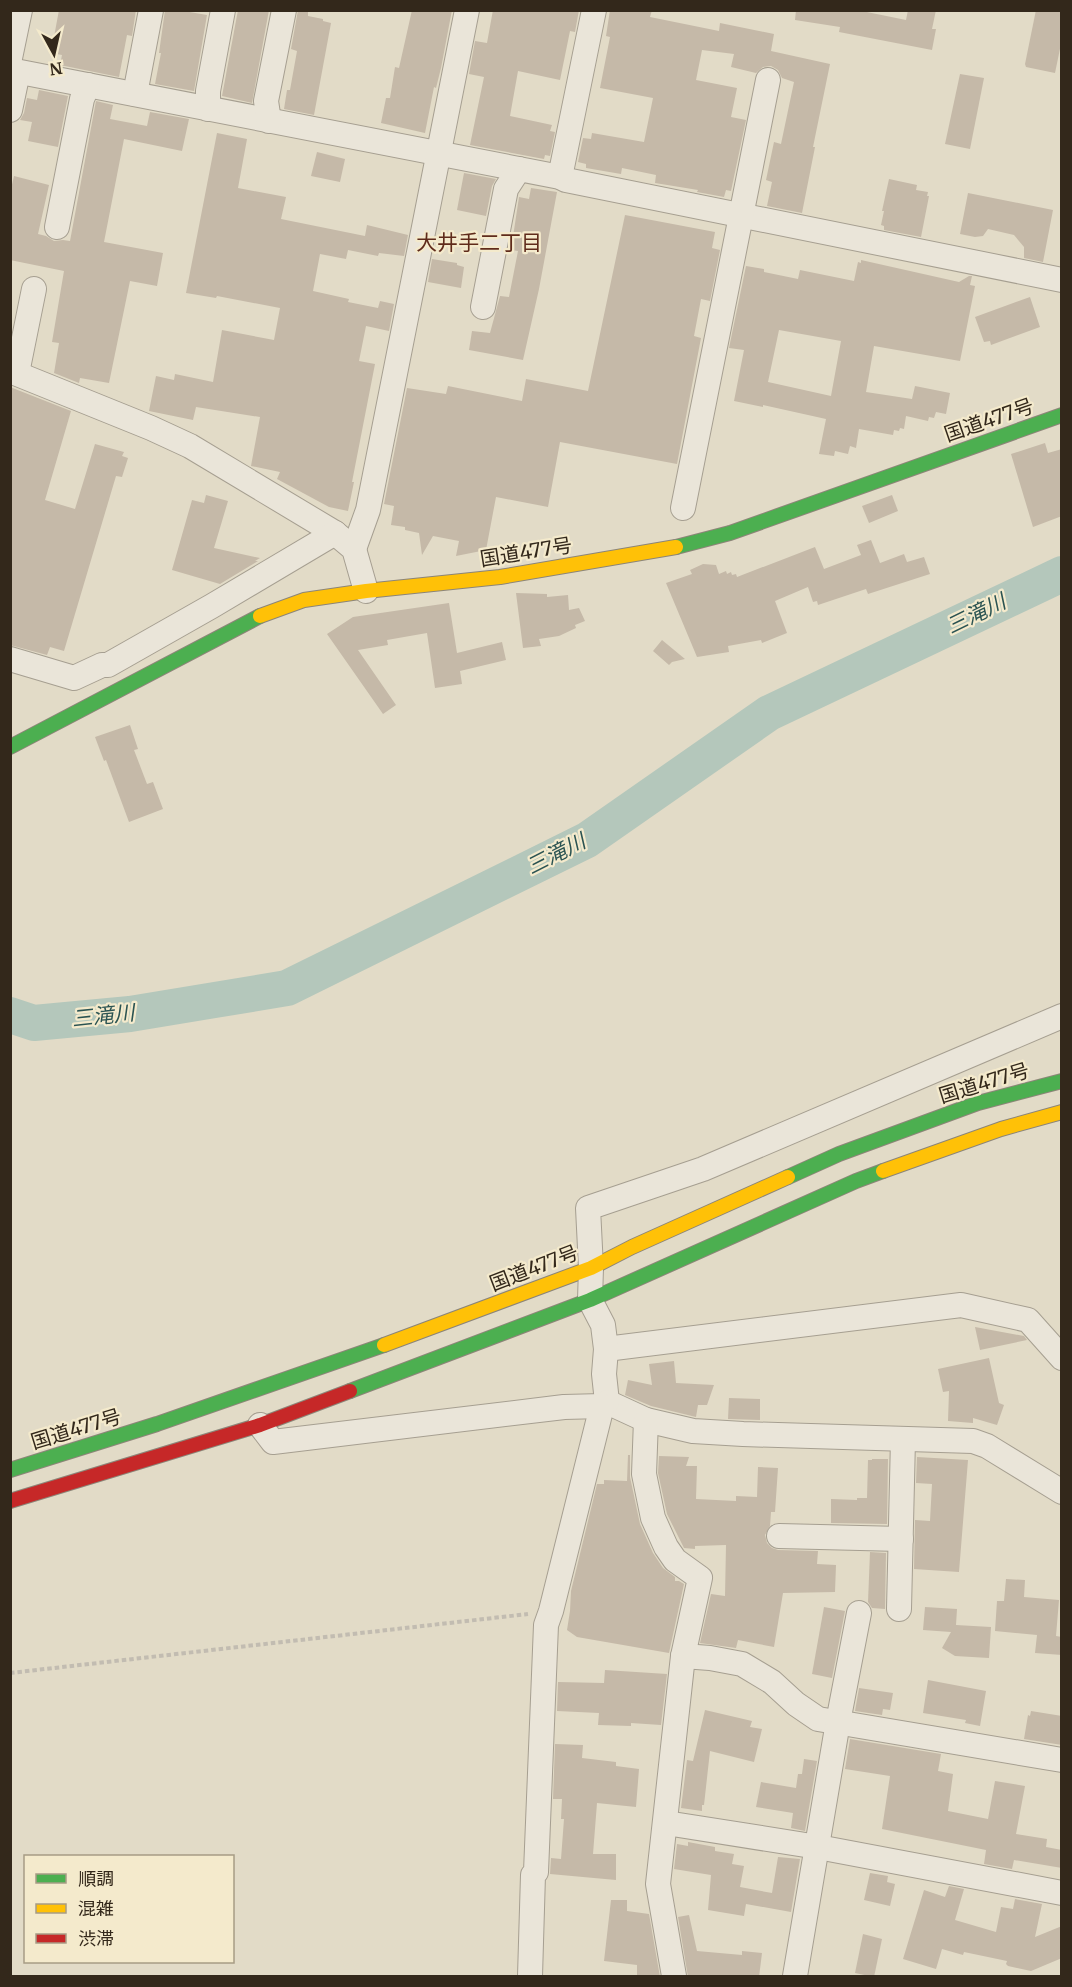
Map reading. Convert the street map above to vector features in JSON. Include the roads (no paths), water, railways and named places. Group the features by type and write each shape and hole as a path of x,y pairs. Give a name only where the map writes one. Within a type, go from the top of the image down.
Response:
{"highway":[{"name":"国道477号","path":"10,747 266,612 304,600 500,577 679,547 730,533 1062,416"},
{"name":"国道477号","path":"10,1470 267,1388 591,1268 643,1242 839,1154 978,1103 1062,1081"},
{"path":"10,1501 260,1425 590,1300 856,1181 1001,1128 1062,1112"}],"street":[{"path":"10,110 20,10"},
{"path":"135,94 151,10"},
{"path":"208,109 208,92 223,10"},
{"path":"269,121 266,101 284,10"},
{"path":"354,549 368,510 467,10"},
{"path":"560,177 594,10"},
{"path":"13,67 88,85 560,177 1062,280"},
{"path":"683,508 768,80"},
{"path":"57,227 82,99 88,85"},
{"path":"483,306 506,189 519,169"},
{"path":"34,289 14,373 190,446 335,533 354,549 366,591"},
{"path":"10,659 74,678 102,665 108,665 335,533"},
{"path":"530,1977 546,1625 605,1404 606,1349 603,1325 590,1300 588,1208 703,1169 1062,1016"},
{"path":"606,1349 961,1305 1028,1320 1062,1358"},
{"path":"260,1425 273,1442 605,1404 646,1420 693,1431 973,1441 987,1446 1062,1492"},
{"path":"646,1420 644,1474 653,1518 666,1547 675,1560 700,1578 683,1656 658,1884 675,1977"},
{"path":"899,1609 903,1439"},
{"path":"779,1536 901,1539"},
{"path":"795,1977 838,1722 860,1613"},
{"path":"683,1656 742,1664 772,1682 796,1704 818,1719 932,1740 1062,1760"},
{"path":"666,1823 818,1847 1062,1893"}],"waterway":[{"name":"三滝川","path":"10,1015 34,1023 130,1014 287,988 587,840 769,713 1062,574"}],"district":[{"name":"大井手二丁目","path":"479,243"}]}
